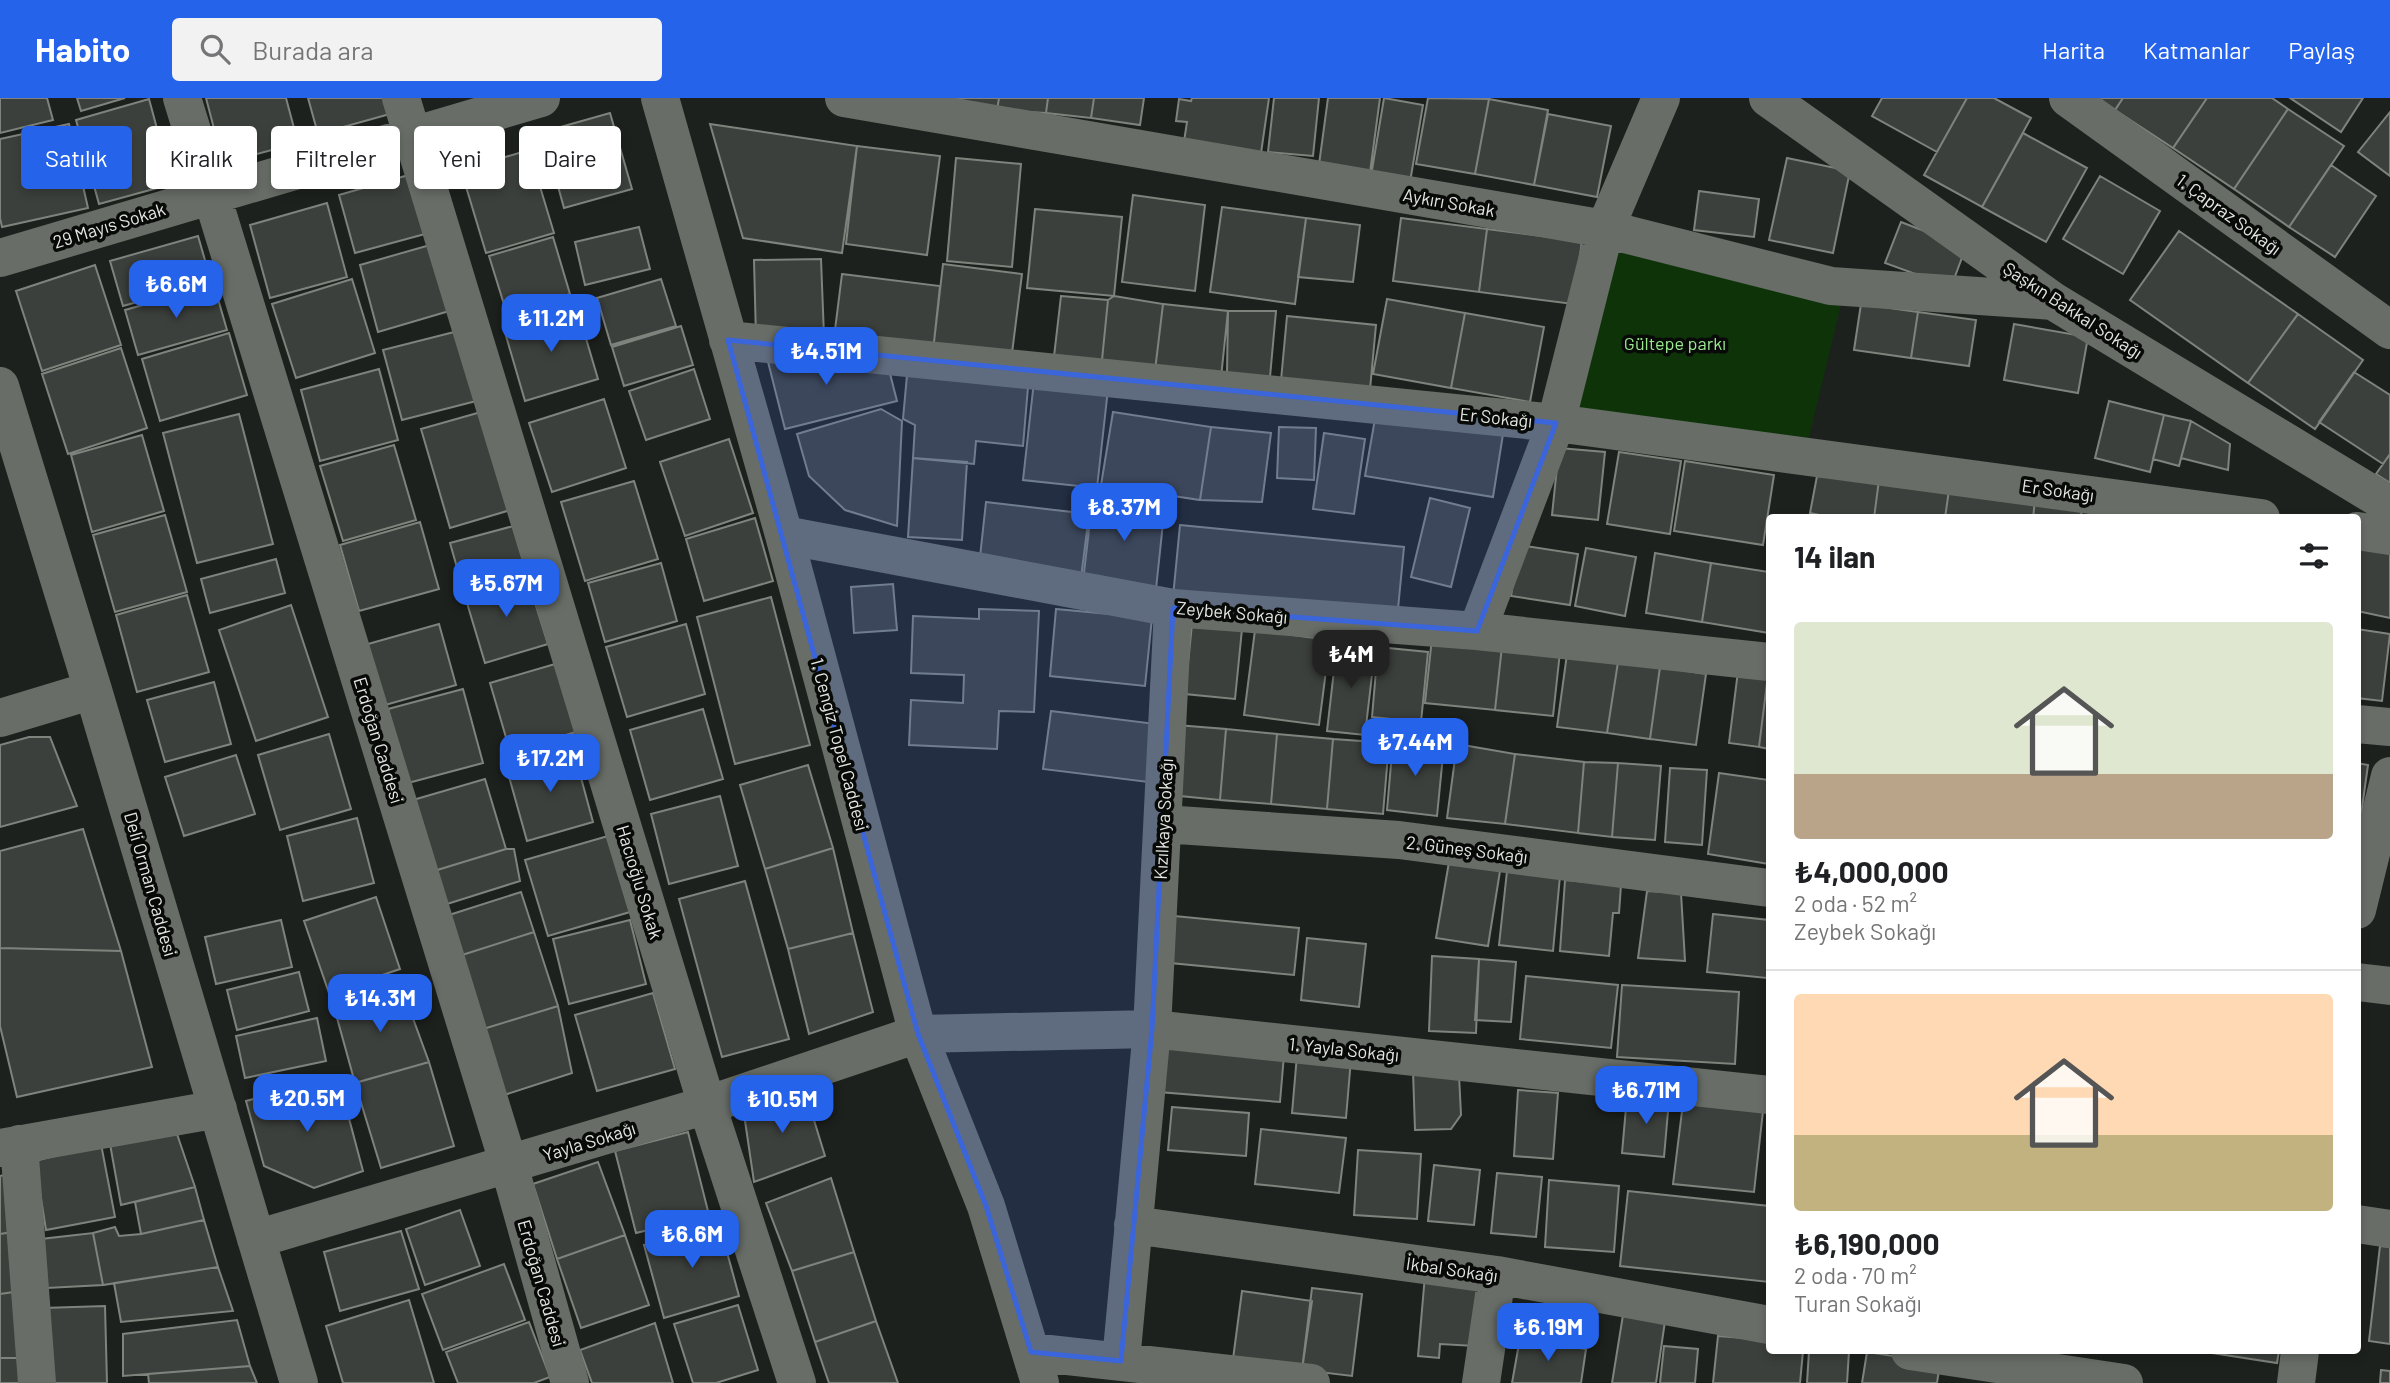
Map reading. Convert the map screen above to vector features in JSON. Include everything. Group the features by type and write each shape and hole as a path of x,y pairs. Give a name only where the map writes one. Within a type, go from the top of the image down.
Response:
{"street":[{"name":"Erdoğan Caddesi","path":"182,98 509,1165 570,1383"},
{"name":"Hacıoğlu Sokak","path":"401,98 707,1105 797,1383"},
{"name":"29 Mayıs Sokak","path":"0,258 541,98"},
{"name":"1. Cengiz Topel Caddesi","path":"660,98 784,535 918,1034 986,1206 1036,1368"},
{"name":"Aykırı Sokak","path":"844,98 1605,229 1831,286 2053,301"},
{"name":"Şaşkın Bakkal Sokağı","path":"1768,98 2053,301 2390,505"},
{"name":"1. Çapraz Sokağı","path":"2068,98 2390,330"},
{"path":"1477,631 1556,423 1605,229 1656,99"},
{"name":"Er Sokağı","path":"728,340 1556,423 2231,514"},
{"name":"Deli Orman Caddesi","path":"0,386 299,1383"},
{"path":"2361,532 2390,536"},
{"name":"Zeybek Sokağı","path":"784,535 1173,608 1477,631 1766,662"},
{"name":"Kızılkaya Sokağı","path":"1121,1361 1152,1029 1173,608"},
{"path":"0,718 93,690"},
{"path":"2361,724 2390,727"},
{"path":"2361,894 2390,776"},
{"name":"2. Güneş Sokağı","path":"1163,824 1399,840 1766,888"},
{"path":"2361,982 2390,986"},
{"name":"1. Yayla Sokağı","path":"918,1034 1152,1029 1766,1095"},
{"name":"Yayla Sokağı","path":"256,1239 707,1105 918,1034"},
{"path":"37,1383 10,1146 218,1110"},
{"name":"İkbal Sokağı","path":"1133,1225 1497,1275 1766,1324"},
{"path":"2361,1225 2390,1229"},
{"path":"1481,1383 1497,1275"},
{"path":"1917,1354 1956,1371 2124,1383"},
{"path":"2296,1383 2300,1354"},
{"path":"1036,1368 1121,1361 1311,1383"}],"highlighted area":[{"path":"728,340 1556,423 1477,631 1173,608 1152,1029 1121,1361 1031,1352 986,1206 918,1034"}],"green space":[{"name":"Gültepe parkı","path":"1609,238 1843,296 1806,450 1565,413"}],"building":[{"path":"0,98 47,98 53,120 0,133"},
{"path":"77,98 125,98 81,111"},
{"path":"206,98 286,98 293,126 271,126 271,150 257,154 257,126 213,126"},
{"path":"308,98 392,98 397,112 347,126 316,126"},
{"path":"942,98 999,98 997,110"},
{"path":"999,98 1048,98 1046,113 997,110"},
{"path":"1048,98 1094,98 1091,118 1046,113"},
{"path":"1094,98 1144,98 1140,125 1091,118"},
{"path":"1192,98 1269,98 1260,160 1183,148 1187,122 1176,121 1179,99 1191,101"},
{"path":"1274,98 1319,98 1313,156 1268,152"},
{"path":"1328,98 1380,98 1369,180 1318,172"},
{"path":"1384,98 1423,105 1410,182 1371,176"},
{"path":"1428,98 1489,99 1475,174 1416,164"},
{"path":"1882,98 1967,98 1937,152 1872,116"},
{"path":"1967,98 1994,98 2031,118 1982,207 1924,175"},
{"path":"2098,98 2123,98 2115,110"},
{"path":"2123,98 2207,98 2173,148 2115,110"},
{"path":"2207,98 2272,98 2288,109 2234,189 2173,148"},
{"path":"2290,98 2363,98 2341,132"},
{"path":"149,99 156,126 146,126 146,189 154,189 99,204 95,189 132,189 132,126 78,126 76,120"},
{"path":"1489,99 1548,110 1534,185 1475,174"},
{"path":"2288,109 2344,146 2289,227 2234,189"},
{"path":"2390,112 2390,176 2358,152"},
{"path":"610,113 614,126 564,126"},
{"path":"1548,114 1611,126 1597,197 1534,185"},
{"path":"710,124 857,146 842,253 743,238"},
{"path":"2023,133 2087,168 2046,242 1982,207"},
{"path":"21,134 21,189 84,189 88,208 2,227 0,139"},
{"path":"857,146 940,156 927,255 846,244"},
{"path":"621,151 632,189 564,208 559,189 621,189"},
{"path":"519,153 519,189 541,189 554,233 486,253 467,189 505,189 505,157"},
{"path":"956,158 1021,164 1012,267 947,261"},
{"path":"1787,158 1850,171 1833,253 1769,240"},
{"path":"2331,165 2376,196 2335,257 2289,227"},
{"path":"414,173 414,189 424,189 436,231 355,253 339,195 360,189 400,189 400,177"},
{"path":"2100,176 2160,211 2123,274 2063,239"},
{"path":"1699,191 1759,199 1754,237 1694,230"},
{"path":"1133,195 1205,205 1195,291 1122,282"},
{"path":"327,203 347,277 270,298 250,225"},
{"path":"1222,207 1306,218 1295,304 1210,292"},
{"path":"1035,209 1122,217 1114,296 1027,288"},
{"path":"1306,218 1360,225 1353,282 1298,277"},
{"path":"1401,218 1487,229 1479,292 1393,281"},
{"path":"1901,222 1966,247 1951,287 1885,263"},
{"path":"639,227 650,269 585,285 575,242"},
{"path":"1487,229 1582,241 1573,304 1479,292"},
{"path":"2179,231 2298,314 2248,383 2130,300"},
{"path":"198,236 211,281 123,306 110,261"},
{"path":"553,237 570,294 507,314 489,256"},
{"path":"437,243 456,309 378,332 360,265"},
{"path":"821,259 824,336 756,338 754,260"},
{"path":"943,264 1022,274 1011,361 933,351"},
{"path":"95,265 121,345 42,371 16,291"},
{"path":"842,274 940,286 933,351 834,338"},
{"path":"352,279 375,353 296,378 272,304"},
{"path":"661,279 676,326 611,345 597,298"},
{"path":"214,285 227,330 138,355 125,310"},
{"path":"1061,296 1108,300 1101,370 1053,365"},
{"path":"1114,296 1163,304 1154,379 1101,370 1108,300"},
{"path":"1387,299 1465,313 1451,388 1373,374"},
{"path":"1163,304 1228,311 1220,387 1154,379"},
{"path":"1861,304 1918,312 1911,358 1854,350"},
{"path":"577,308 598,379 525,401 504,329"},
{"path":"1228,311 1276,311 1270,377 1227,373"},
{"path":"1918,312 1976,320 1969,366 1911,358"},
{"path":"1465,313 1544,327 1530,402 1451,388"},
{"path":"2298,314 2363,360 2315,429 2248,383"},
{"path":"1287,316 1376,325 1369,400 1280,391"},
{"path":"2014,324 2088,337 2078,393 2004,380"},
{"path":"681,326 693,365 624,386 612,347"},
{"path":"470,328 488,398 402,420 383,350"},
{"path":"229,333 247,395 160,421 142,359"},
{"path":"121,348 147,428 68,454 42,374"},
{"path":"765,350 888,366 897,401 785,429"},
{"path":"379,369 398,440 320,461 301,390"},
{"path":"694,369 710,419 646,440 629,391"},
{"path":"2354,372 2390,395 2390,454 2383,464 2319,422"},
{"path":"907,375 1028,387 1023,446 976,441 974,464 913,458 915,425 903,419"},
{"path":"1034,381 1108,389 1097,488 1023,480"},
{"path":"604,399 626,468 552,492 529,423"},
{"path":"2109,401 2164,415 2150,472 2095,458"},
{"path":"881,409 902,421 897,526 845,510 809,476 797,434"},
{"path":"488,410 517,508 450,528 421,429"},
{"path":"1113,412 1211,427 1200,500 1101,485"},
{"path":"1376,413 1503,434 1493,497 1365,476"},
{"path":"239,414 273,544 197,563 163,433"},
{"path":"2164,415 2191,421 2179,466 2153,459"},
{"path":"2191,421 2230,444 2228,470 2181,458"},
{"path":"1211,427 1271,433 1262,502 1200,500"},
{"path":"1279,427 1316,428 1314,480 1277,478"},
{"path":"1324,433 1365,439 1354,514 1313,509"},
{"path":"142,435 164,511 92,532 71,455"},
{"path":"729,439 753,513 685,536 660,462"},
{"path":"394,445 416,520 343,541 320,466"},
{"path":"1559,448 1605,452 1598,520 1552,515"},
{"path":"1619,452 1681,461 1670,534 1607,524"},
{"path":"2390,454 2390,483 2376,474"},
{"path":"913,458 967,462 962,540 908,537"},
{"path":"1685,461 1774,475 1763,545 1674,531"},
{"path":"1817,476 1879,480 1875,514 1810,513"},
{"path":"1879,480 1949,490 1946,514 1875,514"},
{"path":"634,481 658,559 585,581 561,502"},
{"path":"1949,490 2035,500 2033,514 1946,514"},
{"path":"1093,496 1165,504 1156,589 1083,581"},
{"path":"1430,498 1470,508 1451,587 1411,577"},
{"path":"2035,500 2082,506 2081,514 2033,514"},
{"path":"986,502 1089,514 1081,578 979,566"},
{"path":"165,515 187,592 115,612 93,535"},
{"path":"755,518 773,581 704,601 686,539"},
{"path":"420,522 439,589 359,611 340,545"},
{"path":"517,525 529,567 462,585 450,543"},
{"path":"1180,525 1404,547 1397,619 1173,597"},
{"path":"1519,545 1578,554 1570,605 1511,596"},
{"path":"2361,546 2390,552 2390,618 2361,612"},
{"path":"1586,548 1636,557 1625,616 1575,606"},
{"path":"1655,553 1711,563 1702,622 1646,613"},
{"path":"276,559 285,593 210,613 201,579"},
{"path":"661,563 677,621 605,642 588,583"},
{"path":"1711,563 1766,572 1766,633 1702,622"},
{"path":"526,574 548,644 485,663 464,593"},
{"path":"893,584 897,630 854,633 851,587"},
{"path":"187,595 209,672 137,692 116,615"},
{"path":"771,597 810,745 735,764 697,617"},
{"path":"291,605 328,717 256,741 219,630"},
{"path":"979,609 1039,611 1034,712 999,711 997,749 909,745 911,700 963,703 964,675 911,673 913,616 979,619"},
{"path":"1056,609 1152,618 1145,686 1050,676"},
{"path":"439,624 456,685 378,707 361,646"},
{"path":"686,624 705,694 627,717 606,647"},
{"path":"1192,624 1242,629 1235,699 1185,694"},
{"path":"1255,630 1330,640 1319,725 1244,715"},
{"path":"2361,630 2390,634 2382,701 2361,698"},
{"path":"1432,638 1502,646 1495,710 1425,703"},
{"path":"1337,644 1375,649 1365,735 1327,731"},
{"path":"1502,646 1560,652 1553,716 1495,710"},
{"path":"1378,647 1428,652 1421,722 1372,717"},
{"path":"1567,654 1618,662 1607,733 1557,727"},
{"path":"1618,662 1660,667 1650,739 1607,733"},
{"path":"555,664 576,732 510,751 490,683"},
{"path":"1660,667 1706,674 1696,745 1650,739"},
{"path":"1738,671 1766,675 1759,747 1729,743"},
{"path":"214,682 231,744 165,762 147,700"},
{"path":"463,689 483,763 408,783 388,709"},
{"path":"1766,691 1766,748 1759,747"},
{"path":"703,709 723,779 650,800 630,730"},
{"path":"1051,711 1156,724 1148,782 1043,769"},
{"path":"1176,725 1226,729 1220,800 1170,795"},
{"path":"1226,729 1277,734 1271,804 1220,800"},
{"path":"329,734 351,809 280,830 258,755"},
{"path":"1277,734 1333,739 1327,809 1271,804"},
{"path":"29,737 50,737 77,806 0,827 0,745"},
{"path":"1333,739 1389,743 1383,814 1327,809"},
{"path":"1393,741 1444,745 1437,816 1387,810"},
{"path":"1457,744 1515,754 1505,824 1447,818"},
{"path":"573,748 593,822 527,841 506,766"},
{"path":"1515,754 1584,762 1578,833 1505,824"},
{"path":"236,755 255,814 184,836 165,777"},
{"path":"1584,762 1618,763 1612,837 1578,833"},
{"path":"1618,763 1661,766 1655,840 1612,837"},
{"path":"2361,764 2368,765 2361,815"},
{"path":"808,765 833,848 765,869 740,785"},
{"path":"1670,768 1707,770 1702,845 1665,842"},
{"path":"1719,773 1766,780 1766,864 1708,854"},
{"path":"485,779 506,849 434,871 413,800"},
{"path":"720,796 738,866 669,884 651,814"},
{"path":"357,818 374,883 303,901 287,836"},
{"path":"83,829 121,951 0,948 0,851"},
{"path":"608,836 630,912 548,936 525,860"},
{"path":"833,848 853,933 788,949 765,869"},
{"path":"506,849 514,849 520,881 444,905 434,871"},
{"path":"1449,862 1500,871 1488,946 1436,938"},
{"path":"1507,871 1560,876 1553,951 1499,945"},
{"path":"1565,880 1621,885 1619,913 1613,913 1609,956 1560,951"},
{"path":"745,881 789,1039 722,1057 679,899"},
{"path":"1647,891 1681,893 1685,961 1638,958"},
{"path":"521,892 534,932 459,956 446,916"},
{"path":"376,897 400,969 329,993 304,921"},
{"path":"1713,914 1766,920 1766,978 1707,972"},
{"path":"1164,915 1299,928 1294,975 1160,962"},
{"path":"281,920 292,967 216,984 205,937"},
{"path":"630,920 646,984 569,1004 553,939"},
{"path":"534,932 558,1006 480,1030 459,956"},
{"path":"853,933 873,1012 809,1034 788,949"},
{"path":"1307,938 1366,944 1359,1007 1301,1000"},
{"path":"0,948 121,951 152,1067 17,1097 0,1026"},
{"path":"1432,956 1479,959 1476,1033 1429,1031"},
{"path":"1479,959 1516,962 1511,1022 1475,1020"},
{"path":"299,972 309,1011 237,1030 227,990"},
{"path":"1526,976 1618,985 1611,1048 1520,1039"},
{"path":"400,983 429,1062 355,1083 334,1007"},
{"path":"1622,985 1739,992 1735,1064 1617,1057"},
{"path":"653,993 675,1069 597,1091 575,1015"},
{"path":"558,1006 572,1073 498,1097 480,1030"},
{"path":"317,1018 326,1061 245,1078 236,1036"},
{"path":"1163,1045 1284,1055 1280,1102 1159,1092"},
{"path":"1297,1055 1351,1059 1346,1118 1292,1113"},
{"path":"429,1062 454,1146 381,1168 355,1083"},
{"path":"1413,1071 1459,1075 1461,1115 1451,1129 1415,1130"},
{"path":"338,1077 363,1171 314,1188 264,1166 246,1101"},
{"path":"1518,1090 1558,1093 1553,1159 1514,1156"},
{"path":"805,1091 825,1156 754,1182 745,1121 756,1099"},
{"path":"1627,1096 1669,1100 1664,1157 1622,1153"},
{"path":"1683,1103 1763,1111 1754,1192 1673,1184"},
{"path":"1172,1107 1249,1113 1246,1156 1168,1150"},
{"path":"1261,1129 1346,1138 1339,1193 1255,1184"},
{"path":"688,1132 709,1215 636,1233 615,1151"},
{"path":"177,1134 195,1187 121,1205 110,1144"},
{"path":"101,1144 115,1217 46,1230 35,1161"},
{"path":"1358,1150 1421,1154 1417,1219 1354,1215"},
{"path":"598,1162 625,1235 557,1259 533,1184"},
{"path":"1434,1165 1480,1170 1474,1225 1428,1221"},
{"path":"1497,1173 1542,1177 1536,1237 1491,1233"},
{"path":"8,1174 19,1231 0,1234 0,1176"},
{"path":"831,1178 854,1252 792,1271 766,1203"},
{"path":"1549,1180 1619,1186 1614,1252 1545,1247"},
{"path":"195,1187 204,1220 141,1234 135,1202"},
{"path":"1628,1191 1766,1206 1766,1282 1620,1266"},
{"path":"460,1210 480,1266 425,1285 406,1229"},
{"path":"204,1220 218,1267 103,1285 93,1233 115,1227 119,1236 141,1234"},
{"path":"719,1223 739,1296 664,1318 644,1245"},
{"path":"19,1231 21,1291 0,1294 0,1234"},
{"path":"401,1231 419,1289 340,1311 324,1252"},
{"path":"93,1233 103,1285 47,1288 41,1239"},
{"path":"625,1235 649,1305 581,1328 557,1259"},
{"path":"2380,1246 2390,1247 2390,1344 2369,1341"},
{"path":"854,1252 876,1321 815,1342 792,1271"},
{"path":"504,1264 525,1320 443,1350 422,1294"},
{"path":"218,1267 233,1311 121,1322 114,1283"},
{"path":"1425,1275 1480,1279 1475,1346 1440,1344 1439,1358 1418,1356"},
{"path":"1312,1288 1362,1294 1352,1376 1302,1370"},
{"path":"21,1291 22,1358 0,1358 0,1294"},
{"path":"1242,1291 1312,1301 1302,1370 1233,1359"},
{"path":"409,1300 434,1383 343,1383 326,1326"},
{"path":"738,1305 758,1370 716,1383 693,1383 674,1324"},
{"path":"105,1306 107,1383 50,1383 43,1308"},
{"path":"1623,1315 1665,1321 1656,1383 1612,1383"},
{"path":"237,1320 250,1366 123,1376 123,1334"},
{"path":"876,1321 898,1383 829,1383 815,1342"},
{"path":"529,1322 550,1377 534,1383 458,1383 446,1352"},
{"path":"655,1323 673,1383 592,1383 580,1350"},
{"path":"1718,1336 1766,1340 1766,1354 1803,1354 1800,1383 1713,1383"},
{"path":"1520,1338 1586,1349 1581,1383 1512,1383"},
{"path":"1664,1346 1698,1349 1695,1383 1660,1383"},
{"path":"1809,1354 1849,1354 1847,1383 1807,1383"},
{"path":"1867,1354 1940,1363 1937,1383 1862,1383"},
{"path":"2218,1354 2278,1354 2277,1363"},
{"path":"0,1358 22,1358 21,1383 0,1383"},
{"path":"250,1366 257,1383 149,1383 148,1374"},
{"path":"2381,1370 2390,1371 2390,1383 2380,1383"}]}
